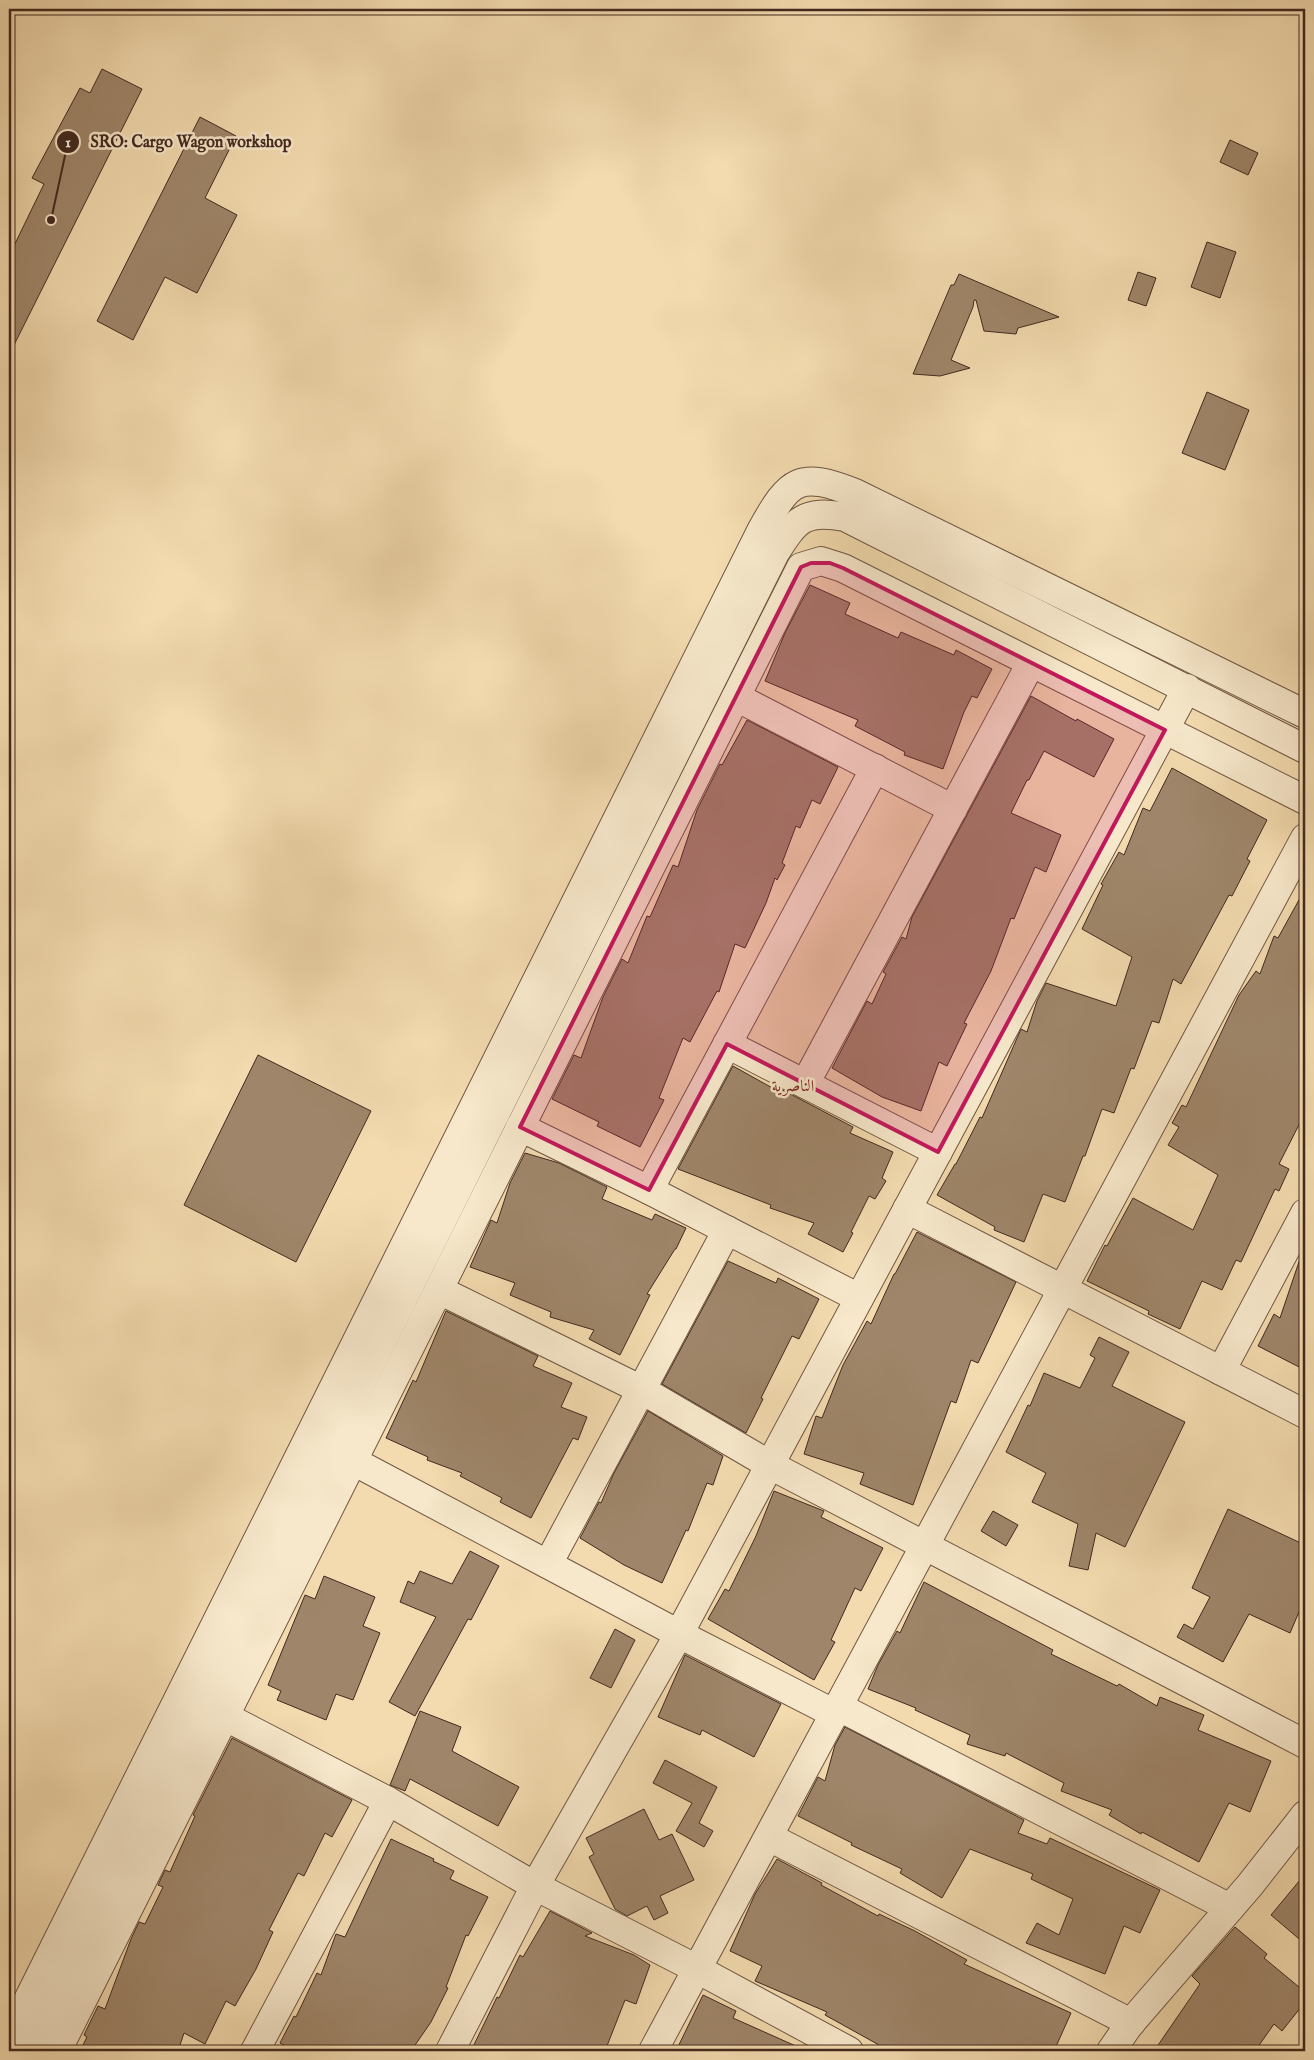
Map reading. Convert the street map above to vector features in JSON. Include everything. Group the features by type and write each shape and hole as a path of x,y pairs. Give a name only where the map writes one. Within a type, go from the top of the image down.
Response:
{"street":[{"path":"9,2038 758,538 776,504 784,494 795,485 806,481 833,484 855,493 1305,714"},
{"path":"28,2051 766,571 787,534 806,517 829,514 845,518 1188,688 1305,749"},
{"path":"57,2051 801,567 821,561 843,568 1305,800"},
{"path":"805,1084 1031,663"},
{"path":"450,2051 535,1886 679,1634 1188,688"},
{"path":"736,697 953,809"},
{"path":"649,1190 875,768"},
{"path":"653,2051 1305,838"},
{"path":"727,1044 938,1152"},
{"path":"520,1127 649,1190 859,1298"},
{"path":"907,1209 1305,1414"},
{"path":"1221,1370 1305,1213"},
{"path":"548,1564 727,1230"},
{"path":"439,1290 642,1390 770,1465 1305,1744"},
{"path":"353,1460 679,1634 1230,1908"},
{"path":"224,1716 388,1801 535,1886 697,1969 849,2051"},
{"path":"255,2051 388,1801"},
{"path":"1111,2051 1131,2022 1230,1908 1305,1814"},
{"path":"769,1836 1131,2022"}],"highlighted area":[{"path":"811,563 830,563 843,568 1165,730 938,1152 727,1044 649,1190 520,1127 801,567"}],"building":[{"path":"102,69 142,89 9,355 9,256 44,184 32,178 80,88 90,93"},
{"path":"200,117 236,136 205,198 237,215 197,293 165,277 133,340 97,321"},
{"path":"1230,140 1258,153 1248,175 1220,162"},
{"path":"1207,242 1236,252 1220,298 1191,287"},
{"path":"1138,272 1156,278 1146,306 1128,300"},
{"path":"959,274 1059,317 1018,328 1016,334 984,331 976,300 974,300 973,307 951,360 970,368 940,376 913,374 951,285 954,285"},
{"path":"1207,392 1249,410 1225,470 1182,453"},
{"path":"810,585 850,603 845,614 898,638 901,632 954,655 956,650 992,669 977,698 972,696 964,712 943,769 904,755 905,752 855,726 858,720 765,681 785,633"},
{"path":"1031,696 1114,739 1094,777 1044,751 1029,780 1027,780 1011,813 1061,835 1046,872 1035,867 1014,919 1011,918 991,971 964,1023 967,1024 947,1066 939,1062 921,1111 882,1097 832,1068 867,1001 872,1004 886,974 883,972 902,937 906,939 912,917"},
{"path":"747,720 838,767 820,804 812,800 800,828 796,826 782,863 785,865 777,880 775,878 766,903 745,948 735,944 719,992 717,991 690,1042 683,1038 659,1098 664,1100 640,1147 597,1126 599,1122 552,1099 574,1055 581,1058 603,997 622,959 628,963 647,916 650,917 673,865 678,867 697,810 720,764 722,765"},
{"path":"1172,768 1267,820 1247,859 1250,861 1232,896 1229,895 1181,984 1173,979 1159,1023 1152,1021 1134,1069 1131,1068 1114,1113 1102,1109 1085,1156 1083,1156 1065,1202 1043,1194 1024,1242 994,1230 995,1227 937,1195 956,1164 980,1117 982,1118 1021,1029 1027,1032 1037,1001 1046,983 1116,1006 1132,957 1082,929 1103,885 1101,884 1119,852 1124,855 1143,808 1150,811"},
{"path":"1305,889 1305,1113 1279,1164 1289,1169 1279,1191 1275,1189 1241,1262 1236,1260 1222,1290 1202,1281 1180,1329 1148,1314 1149,1311 1087,1281 1105,1245 1107,1246 1133,1198 1193,1230 1218,1175 1168,1145 1179,1127 1172,1123 1182,1105 1186,1107 1239,995 1256,971 1260,974 1274,936 1278,938"},
{"path":"258,1055 371,1111 296,1262 184,1205"},
{"path":"733,1066 776,1090 777,1087 853,1127 850,1133 893,1152 882,1178 886,1181 875,1199 869,1196 843,1252 808,1234 814,1223 770,1208 771,1205 678,1169"},
{"path":"525,1153 559,1163 607,1187 602,1199 652,1220 655,1214 686,1228 676,1249 647,1294 650,1295 620,1355 589,1339 594,1330 550,1317 551,1312 510,1295 515,1283 470,1267 491,1220 497,1223 510,1183"},
{"path":"917,1232 1016,1282 978,1363 971,1360 956,1403 951,1401 913,1505 860,1484 864,1473 804,1454 816,1416 822,1418 843,1365 867,1321 871,1324 894,1274"},
{"path":"1303,1250 1305,1250 1305,1370 1258,1346 1274,1314 1280,1318"},
{"path":"728,1261 776,1283 778,1278 819,1299 799,1339 792,1336 746,1433 662,1384"},
{"path":"446,1311 538,1356 533,1366 572,1383 561,1407 587,1417 578,1440 573,1438 531,1518 500,1502 502,1498 460,1476 462,1473 427,1460 428,1457 386,1438 413,1380 416,1382"},
{"path":"1099,1337 1129,1352 1112,1386 1185,1422 1125,1547 1096,1533 1088,1570 1069,1566 1078,1524 1032,1502 1046,1473 1006,1452 1028,1405 1030,1406 1044,1373 1080,1388 1095,1358 1090,1355"},
{"path":"648,1411 723,1456 713,1485 707,1483 688,1531 686,1530 662,1583 624,1565 580,1538 599,1502 601,1503 614,1473"},
{"path":"774,1491 824,1511 821,1517 883,1548 861,1591 855,1588 831,1640 835,1642 814,1680 708,1619 725,1589 729,1591 756,1536"},
{"path":"1228,1509 1305,1545 1305,1598 1290,1633 1249,1614 1223,1662 1177,1637 1184,1624 1193,1629 1210,1597 1192,1588"},
{"path":"993,1511 1018,1525 1006,1546 981,1531"},
{"path":"470,1551 499,1566 471,1620 468,1619 415,1716 389,1702 436,1617 400,1602 408,1581 414,1584 420,1571 452,1584"},
{"path":"324,1576 375,1597 363,1626 380,1633 353,1700 336,1694 326,1720 277,1700 281,1691 268,1685 305,1595 315,1599"},
{"path":"924,1582 1053,1650 1051,1654 1117,1686 1119,1684 1157,1706 1160,1697 1204,1715 1198,1730 1271,1761 1250,1812 1229,1803 1199,1862 1142,1832 1141,1834 1109,1815 1112,1810 1061,1791 1064,1783 1006,1753 1005,1756 967,1744 970,1735 915,1710 916,1708 868,1689 878,1665 897,1631 900,1633"},
{"path":"615,1629 635,1640 611,1688 590,1678"},
{"path":"685,1655 781,1704 754,1757 702,1730 700,1735 658,1717"},
{"path":"420,1711 461,1727 452,1751 519,1787 498,1826 410,1779 405,1791 390,1785"},
{"path":"845,1727 1024,1820 1018,1833 1047,1844 1050,1838 1160,1890 1140,1933 1124,1926 1105,1974 1026,1943 1037,1923 1059,1935 1073,1899 1031,1879 1033,1874 970,1849 942,1898 900,1873 902,1869 851,1845 852,1843 798,1816 818,1777 825,1781 835,1745"},
{"path":"232,1738 352,1800 332,1837 325,1833 304,1876 298,1873 269,1930 273,1932 256,1969 235,2006 226,2001 205,2044 184,2033 178,2051 80,2051 87,2037 84,2035 98,2006 105,2009 131,1939 139,1922 145,1924 163,1887 158,1885 165,1870 170,1872 195,1816 193,1815"},
{"path":"665,1760 717,1787 699,1823 713,1831 704,1847 676,1831 692,1803 653,1783"},
{"path":"644,1809 659,1840 672,1834 694,1880 660,1896 668,1913 654,1920 647,1906 627,1916 615,1909 589,1857 594,1854 586,1838"},
{"path":"391,1839 434,1859 433,1861 454,1871 450,1879 488,1897 468,1936 466,1935 446,1987 448,1988 431,2022 411,2051 296,2051 280,2043 294,2016 296,2017 317,1973 321,1975 336,1934 345,1937"},
{"path":"777,1859 878,1916 879,1914 915,1931 967,1960 964,1964 1071,2013 1054,2051 890,2051 878,2047 879,2045 825,2015 827,2012 755,1981 762,1966 730,1951 755,1894"},
{"path":"1305,1874 1305,1944 1271,1915"},
{"path":"550,1911 592,1933 585,1936 634,1955 650,1965 636,2004 625,2000 605,2051 471,2051 520,1955 523,1957"},
{"path":"1235,1927 1267,1954 1264,1958 1305,1992 1305,2002 1282,2031 1274,2024 1255,2051 1154,2051 1200,1984 1192,1976"},
{"path":"703,1995 736,2011 733,2018 807,2051 676,2051"}],"place":[{"name":"SRO: Cargo Wagon workshop","path":"51,220"}],"district":[{"name":"الناصرية","path":"793,1087"}]}
